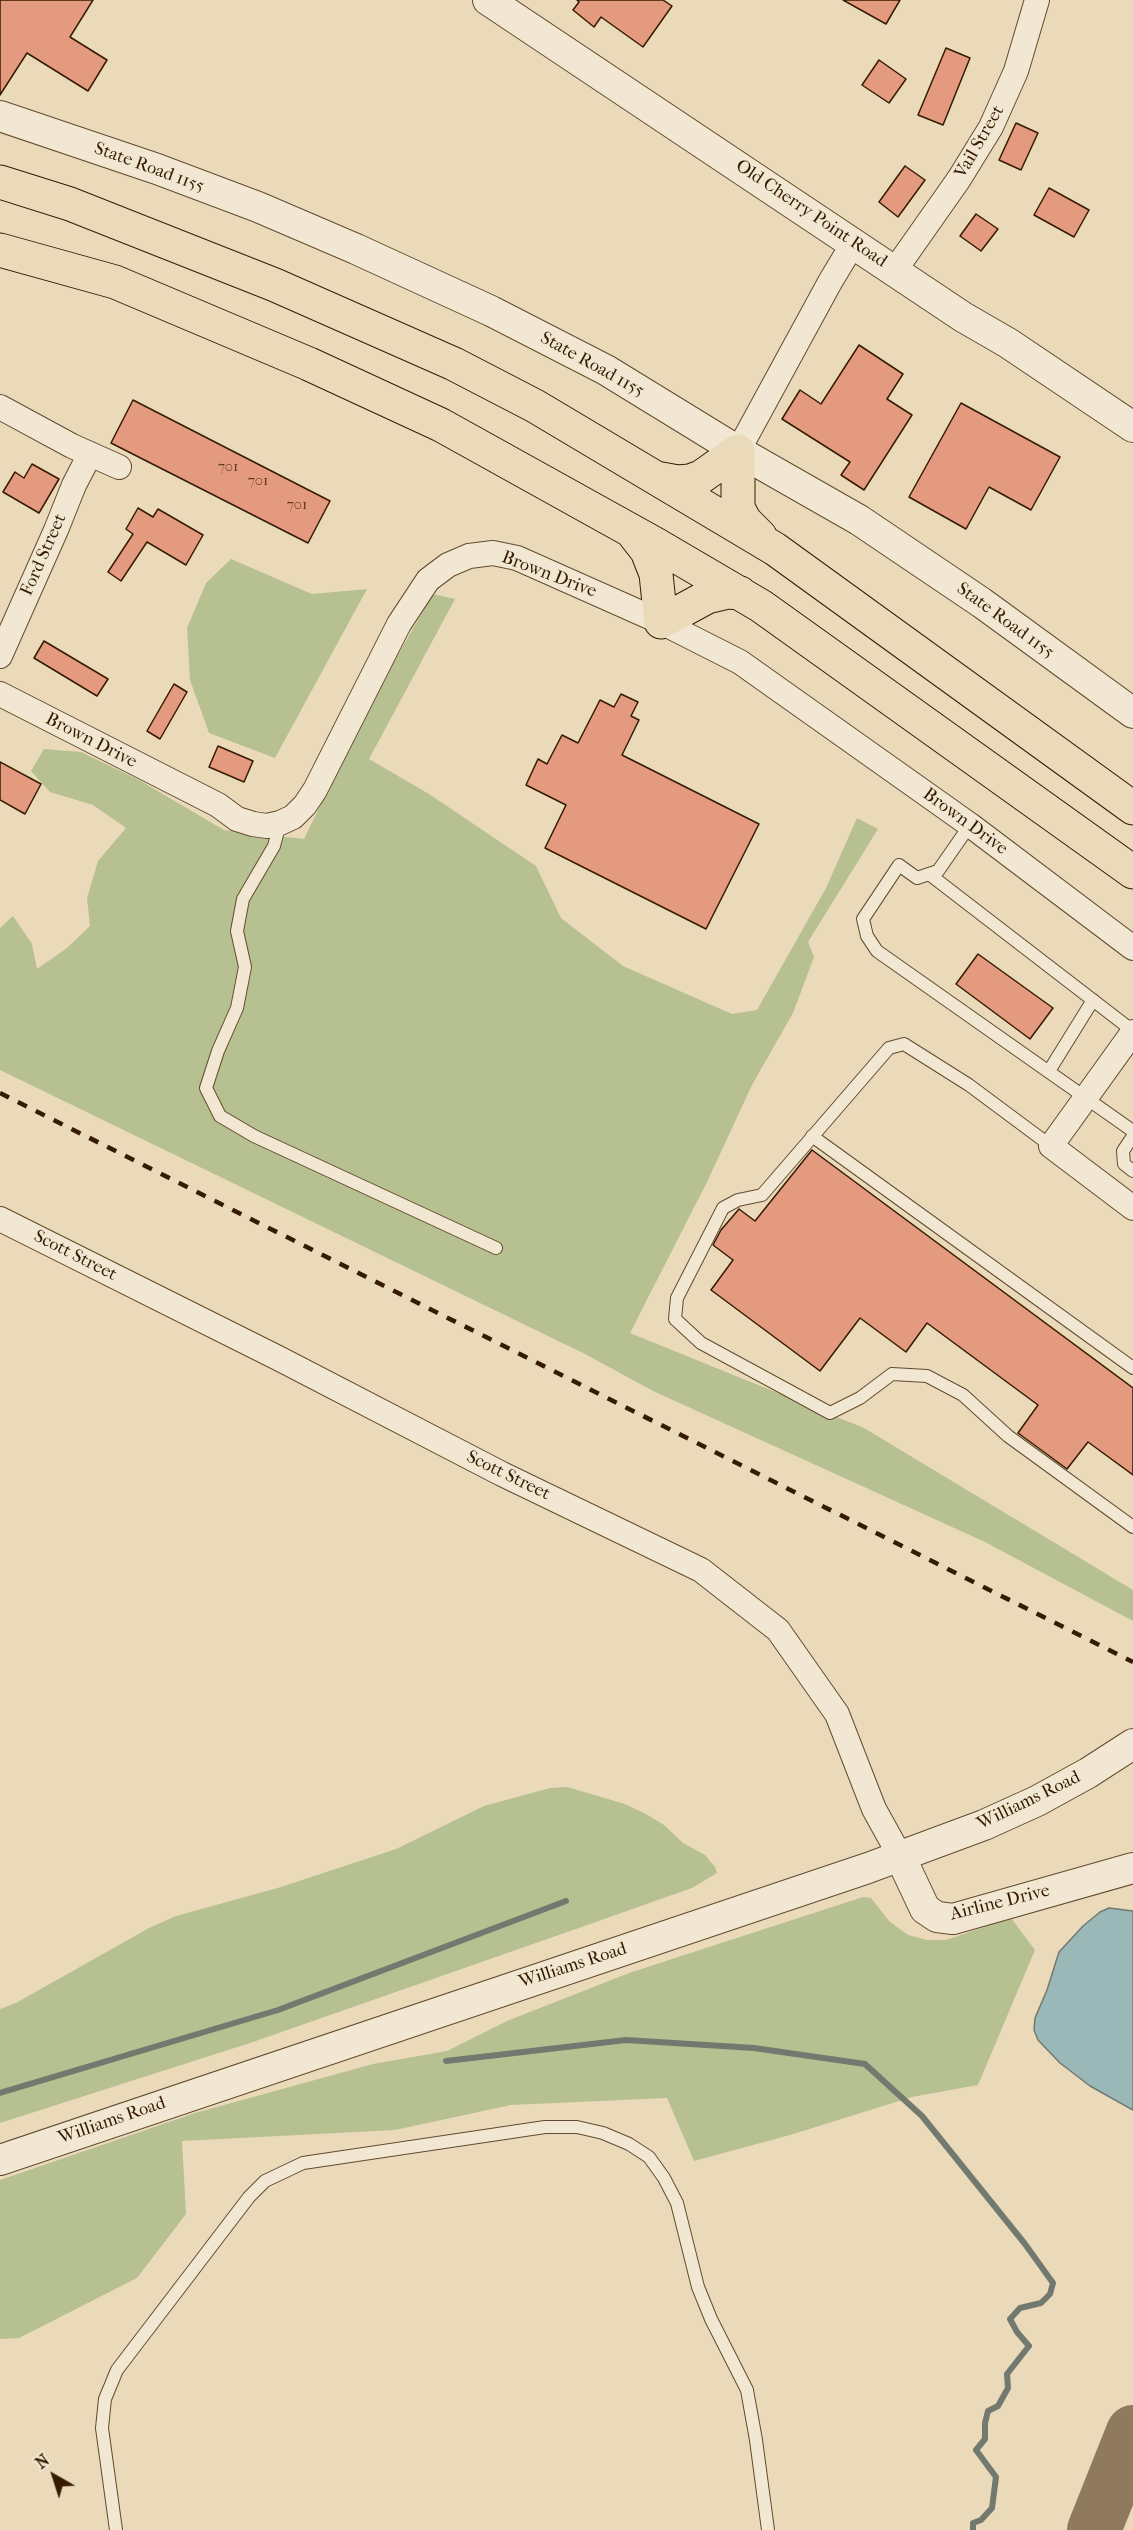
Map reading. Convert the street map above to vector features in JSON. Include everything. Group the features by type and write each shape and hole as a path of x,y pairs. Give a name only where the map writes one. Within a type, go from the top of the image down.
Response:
{"highway":[{"path":"0,182 70,204 275,285 454,364 535,406 775,549"},
{"path":"0,250 116,282 309,363 441,425 740,593 1133,872"},
{"path":"654,478 678,482 690,481 701,477 738,451"},
{"path":"738,451 738,508 754,531 775,549 1133,808"},
{"path":"632,531 647,551 654,568 661,622 707,597 728,592 740,593"}],"street":[{"name":"Vail Street","path":"895,270 959,179 991,127 1017,71 1036,0"},
{"name":"Old Cherry Point Road","path":"492,1 963,317 1133,427"},
{"name":"State Road 1155","path":"0,116 258,207 491,311 606,370 738,451 859,520 982,603 1133,714"},
{"path":"738,451 854,242"},
{"path":"0,407 90,454 119,466"},
{"name":"Ford Street","path":"0,656 57,530 74,485 90,454"},
{"name":"Brown Drive","path":"0,694 218,805 237,819 253,824 280,823 293,817 305,805 413,601 428,580 448,565 469,555 493,553 517,558 661,622 740,662 970,825 1133,948"},
{"path":"1133,1031 1051,1146 1133,1208"},
{"name":"Scott Street","path":"0,1219 280,1359 502,1474 701,1570 778,1630 831,1705 837,1714 874,1809 900,1856"},
{"name":"Williams Road","path":"0,2160 900,1856 984,1825 1038,1801 1133,1744"},
{"name":"Airline Drive","path":"900,1856 925,1909 937,1917 953,1919 1133,1868"}],"lane":[{"path":"280,823 274,846 243,899 237,931 244,967 237,1008 218,1051 206,1088 220,1116 254,1136 496,1248"},
{"path":"970,825 938,871 917,878 899,866 862,919 867,936 877,951 1133,1131"},
{"path":"929,874 1133,1031"},
{"path":"1049,1071 1093,1000"},
{"path":"1051,1146 969,1085 904,1044 889,1048 762,1196 738,1200 723,1208 677,1299 675,1319 700,1343 830,1413 860,1398 892,1374 927,1376 963,1395 1008,1436 1133,1527"},
{"path":"812,1136 1133,1368"},
{"path":"1133,1136 1123,1151 1124,1164 1133,1171"},
{"path":"116,2530 102,2428 105,2399 117,2370 249,2197 265,2181 303,2163 545,2127 577,2127 603,2133 629,2144 649,2157 664,2178 677,2203 698,2287 711,2319 747,2390 768,2530"}],"green space":[{"path":"231,559 312,594 367,589 275,758 209,733 190,680 187,628 206,583"},
{"path":"433,594 455,599 369,759 429,794 536,866 561,918 623,966 732,1014 757,1010 826,888 857,818 878,829 808,942 814,957 793,1013 752,1085 707,1182 630,1333 864,1428 1133,1590 1133,1621 985,1542 653,1391 585,1354 0,1070 0,928 13,916 32,944 37,969 67,948 90,926 87,898 98,861 126,828 93,805 50,792 31,771 44,749 81,752 139,780 224,830 304,839 369,705"},
{"path":"567,1787 625,1804 646,1814 664,1825 683,1843 705,1855 717,1873 692,1888 250,2043 0,2123 0,2009 16,2003 149,1928 176,1916 281,1887 396,1849 484,1806 550,1788"},
{"path":"863,1897 871,1898 889,1921 908,1935 927,1940 946,1940 1011,1918 1035,1950 978,2085 912,2097 790,2135 694,2161 667,2098 511,2105 395,2130 182,2141 186,2214 137,2278 19,2338 0,2339 0,2180 195,2113 373,2064 447,2051 507,2021 629,1973"}],"water":[{"path":"1109,1908 1133,1911 1133,2110 1090,2086 1060,2063 1038,2040 1034,2030 1035,2018 1059,1952 1083,1926 1100,1912"}],"building":[{"path":"0,0 93,0 70,37 107,60 88,91 27,53 0,95"},
{"path":"577,0 663,0 672,6 643,47 601,17 594,27 573,10 579,2"},
{"path":"843,0 900,0 886,24"},
{"path":"946,48 970,58 943,125 918,115"},
{"path":"879,60 906,79 889,103 862,85"},
{"path":"1016,123 1038,133 1021,170 999,160"},
{"path":"905,166 925,180 898,217 879,202"},
{"path":"1049,188 1089,210 1074,237 1034,215"},
{"path":"976,214 998,229 981,251 960,236"},
{"path":"859,345 903,374 887,399 912,415 864,490 841,475 850,462 782,419 800,390 821,404"},
{"path":"133,400 330,501 308,543 111,443"},
{"path":"961,403 1060,457 1031,510 989,487 966,529 909,497"},
{"path":"32,464 59,479 39,513 3,492 15,472 24,478"},
{"path":"138,508 153,517 158,509 203,535 186,565 147,542 121,581 108,572 133,534 126,529"},
{"path":"44,641 108,679 97,696 34,658"},
{"path":"174,684 187,692 160,739 147,731"},
{"path":"621,694 638,702 631,716 639,720 622,755 759,824 706,929 545,848 566,805 526,785 538,759 547,764 562,735 578,743 600,700 614,707"},
{"path":"218,746 253,761 244,782 209,767"},
{"path":"0,762 41,784 25,814 0,800"},
{"path":"978,954 1053,1008 1030,1039 956,984"},
{"path":"812,1150 1133,1388 1133,1475 1088,1442 1067,1469 1018,1433 1038,1405 927,1323 906,1352 860,1318 820,1371 711,1290 733,1260 713,1245 721,1230 739,1209 755,1221"}],"waterway":[{"path":"0,2093 278,2010 566,1901"},
{"path":"446,2061 626,2040 754,2048 865,2064 922,2116 1025,2244 1053,2283 1050,2294 1041,2303 1020,2308 1010,2319 1029,2346 1007,2374 1008,2388 998,2406 988,2411 985,2439 976,2450 996,2477 992,2508 981,2520 973,2523 973,2530"}],"taxiway":[{"path":"1094,2530 1133,2432"}],"railway":[{"path":"0,1093 1133,1662"}]}
